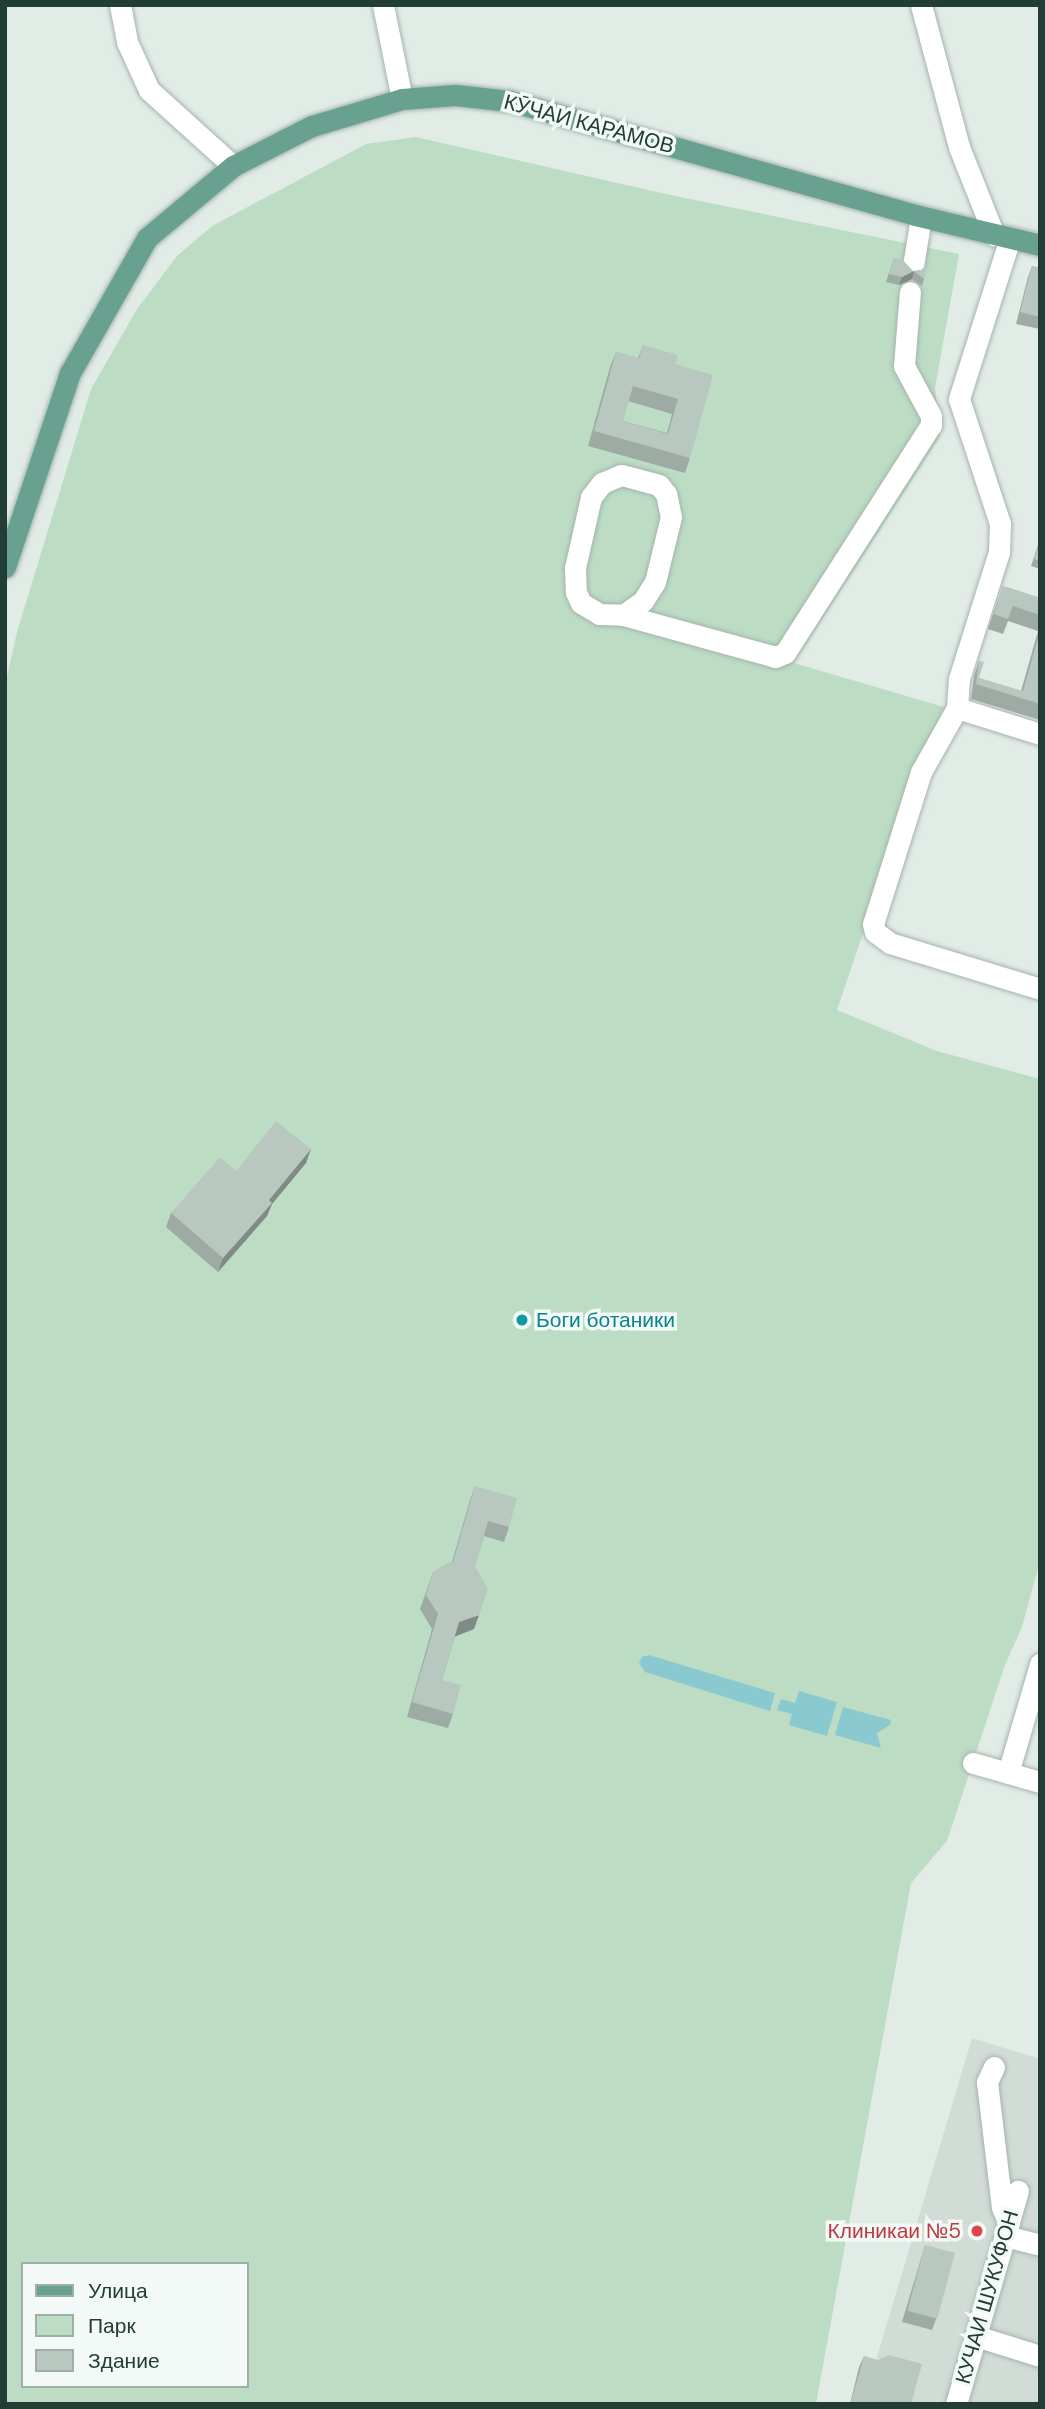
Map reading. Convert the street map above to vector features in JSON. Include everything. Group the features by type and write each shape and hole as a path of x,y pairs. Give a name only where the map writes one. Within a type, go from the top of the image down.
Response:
{"main road":[{"name":"КӮЧАИ КАРАМОВ","path":"5,567 70,373 147,238 233,166 313,126 402,99 455,95 510,101 921,217 1040,245"}],"street":[{"path":"120,5 127,42 149,90 233,166"},
{"path":"383,5 402,99"},
{"path":"921,5 959,147 1002,236 959,399 1000,524 999,552 997,587 959,679 957,708 921,772 873,923 876,932 890,943 1040,989"},
{"path":"912,266 921,217"},
{"path":"623,615 643,601 655,582 671,517 666,495 659,485 621,475 602,483 591,497 577,550 575,580 581,603 599,614 623,615 775,657 785,653 931,425 932,416 904,366 910,292"},
{"path":"957,708 1040,734"},
{"path":"1008,1773 1040,1664"},
{"path":"973,1763 1040,1782"},
{"path":"994,2067 987,2082 1007,2230 1040,2245"},
{"name":"КУЧАИ ШУКУФОН","path":"956,2404 1018,2190"},
{"path":"976,2336 1040,2356"}],"shaded area":[{"name":"Клиникаи №5","path":"972,2038 1040,2059 1040,2404 863,2404"}],"green space":[{"name":"Боги ботаники","path":"416,137 666,194 959,254 935,388 940,437 794,663 944,707 920,765 837,1010 937,1051 1040,1079 1040,1561 1022,1627 1005,1665 947,1841 911,1883 816,2404 5,2404 5,685 17,632 91,389 137,309 177,256 212,226 366,144"}],"water":[{"path":"649,1655 775,1693 770,1711 645,1672 639,1663 642,1657"},
{"path":"799,1691 837,1702 827,1736 789,1725 792,1714 777,1710 781,1699 795,1703"},
{"path":"843,1707 891,1720 890,1725 877,1733 881,1748 835,1735"}],"building":[{"path":"894,258 903,260 913,271 921,270 927,264 924,279 914,271 902,277 889,274"},
{"path":"1032,266 1040,268 1040,317 1020,312"},
{"path":"643,345 678,355 675,364 713,375 690,458 594,431 616,352 639,358","holes":["633,386 678,399 668,434 623,421"]},
{"path":"1040,540 1040,561 1034,559"},
{"path":"1003,586 1040,598 1040,615 1013,606 1008,619 994,614"},
{"path":"1040,631 1040,704 976,684 979,661 984,662 979,678 1023,691"},
{"path":"276,1121 311,1149 269,1200 272,1203 223,1258 171,1213 220,1157 236,1171"},
{"path":"475,1486 517,1498 509,1527 488,1521 475,1566 488,1589 479,1615 459,1622 442,1680 461,1685 453,1714 412,1702 438,1614 426,1595 433,1572 453,1562"},
{"path":"925,2245 955,2253 937,2319 907,2311"},
{"path":"889,2355 922,2364 911,2404 851,2402 864,2356 878,2360"}],"place":[{"name":"Боги ботаники","path":"522,1320"},
{"name":"Клиникаи №5","path":"977,2231"}]}
